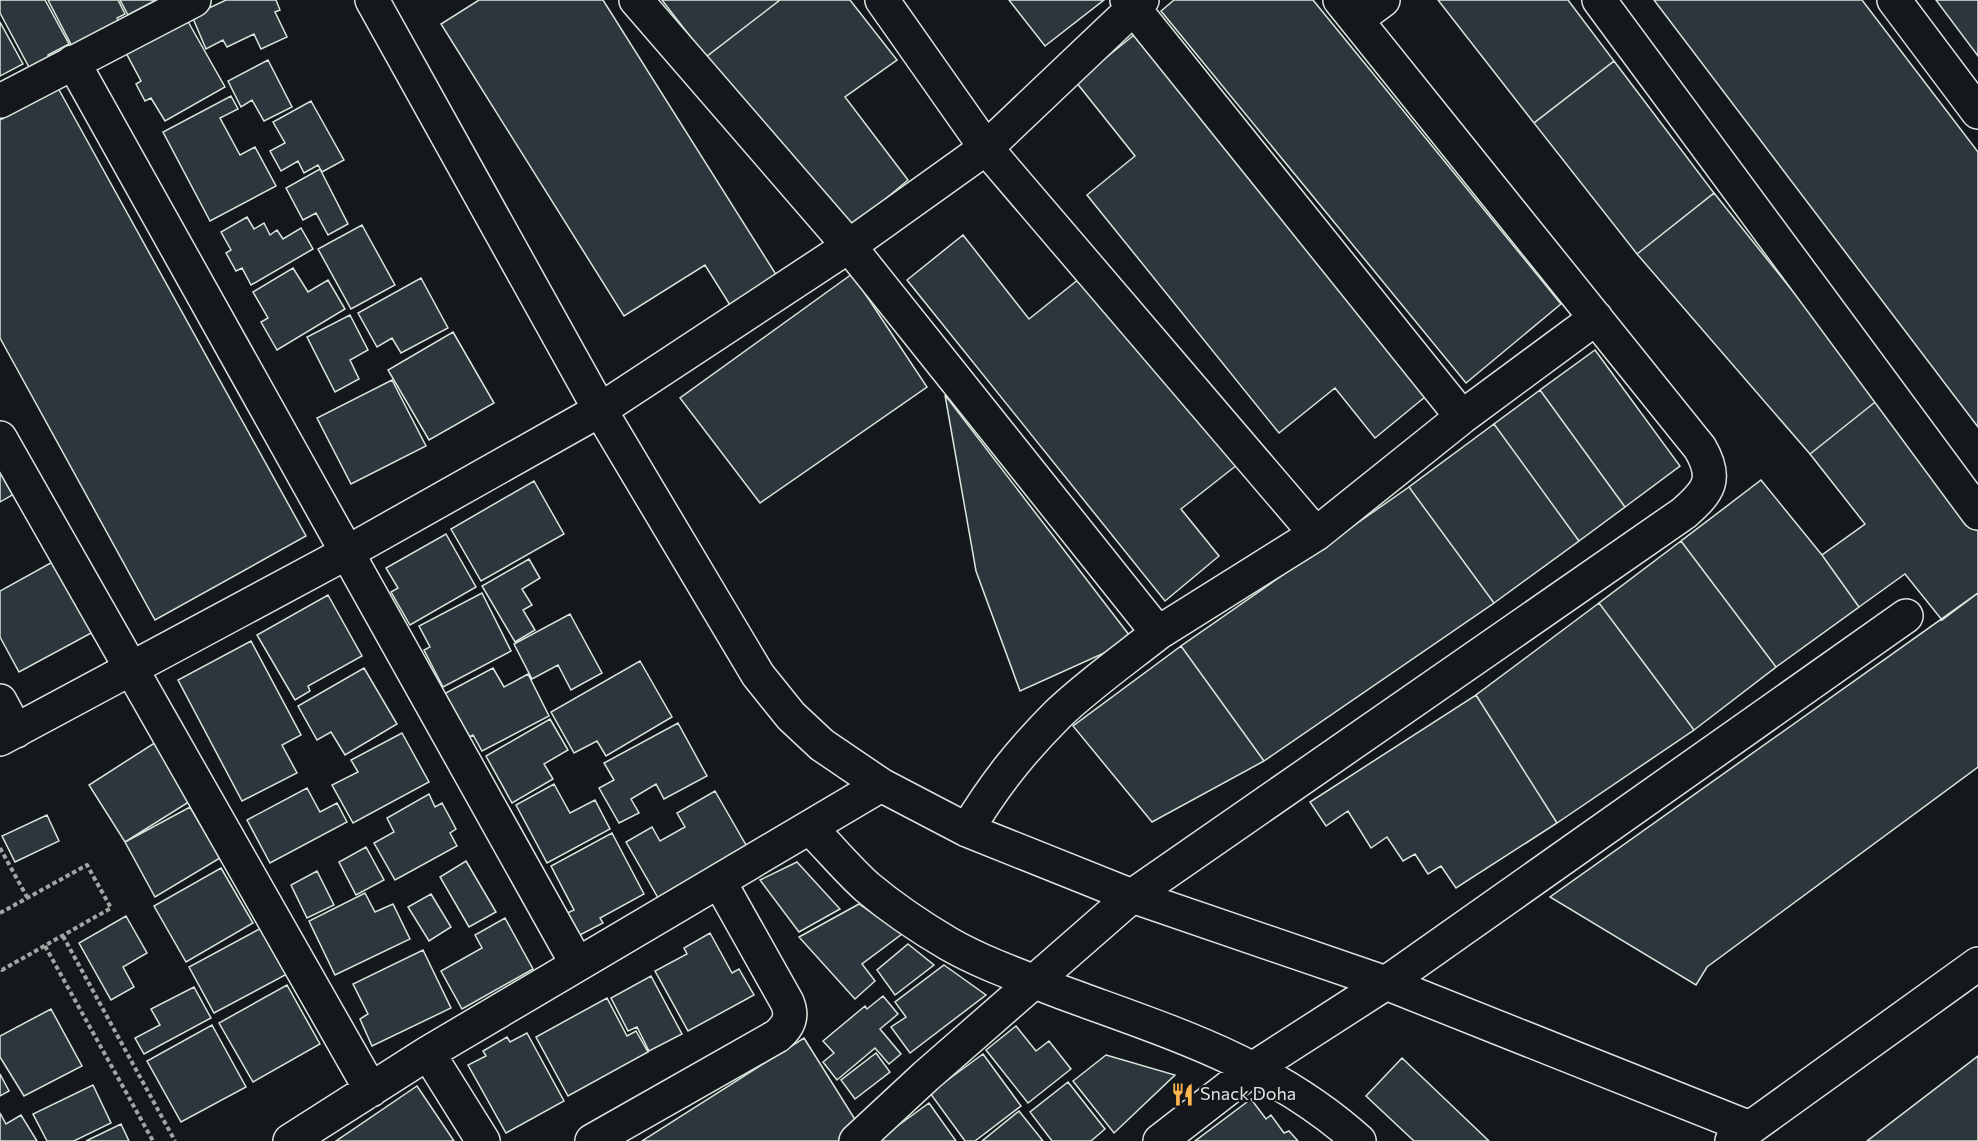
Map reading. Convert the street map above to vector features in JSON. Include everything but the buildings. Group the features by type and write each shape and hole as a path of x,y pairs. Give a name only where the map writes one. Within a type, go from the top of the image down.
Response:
{"street":[{"path":"0,101 194,0"},
{"path":"372,0 600,410 758,675 791,716 822,745 881,785 967,830 1132,896 1386,983 1741,1135 1978,964"},
{"path":"636,0 849,246 1158,633"},
{"path":"882,0 986,148 1316,534"},
{"path":"856,1141 926,1076 1132,896 1684,513 1705,492 1710,483 1710,471 1700,448 1348,10 1383,0"},
{"path":"1599,0 1978,513"},
{"path":"1894,0 1978,112"},
{"path":"0,701 8,735 348,552 600,410 849,246 986,148 1134,2 1462,417"},
{"path":"73,62 577,964"},
{"path":"967,830 992,789 1022,752 1060,713 1158,633 1316,534 1462,417 1596,318"},
{"path":"0,438 371,1089"},
{"path":"1160,1141 1254,1068 1386,983 1906,616"},
{"path":"290,1141 428,1053 881,785"},
{"path":"810,828 866,886 905,917 950,944 994,966 1202,1045 1254,1068 1294,1091 1335,1120 1359,1141"},
{"path":"592,1141 777,1036 785,1030 789,1022 787,1002 719,880"},
{"path":"428,1053 483,1141"}],"path":[{"path":"0,848 27,897"},
{"path":"0,913 87,864 111,908 2,970 0,967"},
{"path":"63,936 175,1141"},
{"path":"45,946 153,1141"}],"place":[{"name":"Snack Doha","path":"1182,1094"}]}
